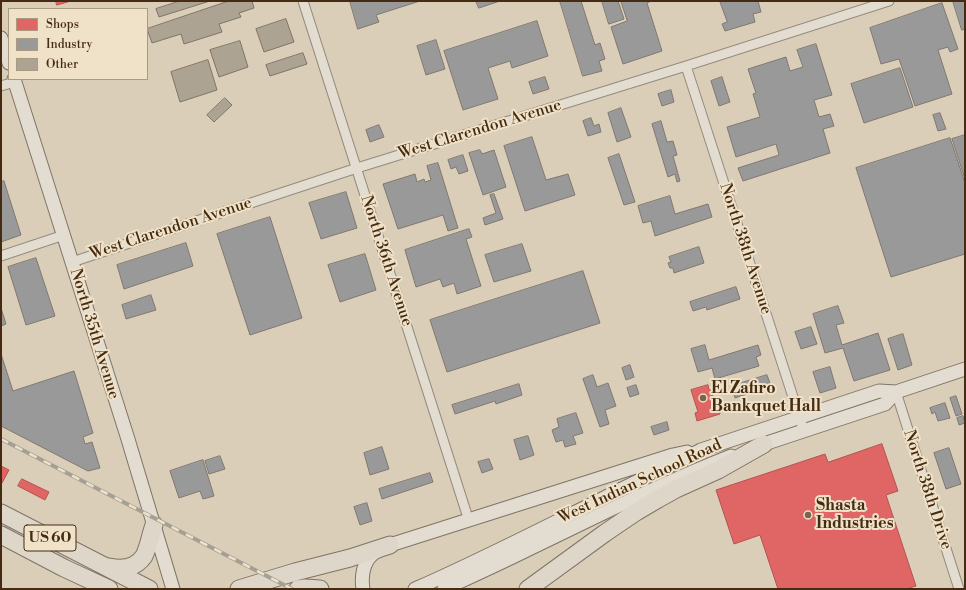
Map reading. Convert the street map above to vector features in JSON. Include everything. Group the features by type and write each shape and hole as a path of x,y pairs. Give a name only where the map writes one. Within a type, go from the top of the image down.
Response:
{"highway":[{"path":"528,589 636,512 676,489 718,470 764,444"},
{"name":"US 60","path":"1,513 149,589"},
{"path":"98,563 122,569 130,567 140,561 146,552 154,525"},
{"name":"US 60","path":"1,535 64,568 110,589"},
{"path":"238,589 350,558 390,545"},
{"path":"298,589 320,589"}],"main road":[{"path":"1,38 8,60"},
{"name":"North 35th Avenue","path":"14,80 127,436 173,589"},
{"name":"West Indian School Road","path":"415,589 459,570 701,450 879,391 896,392 965,369"},
{"name":"West Indian School Road","path":"444,589 699,468 737,453 885,404 896,392"},
{"path":"362,589 363,574 369,558 390,545 673,455 701,450"}],"street":[{"name":"North 36th Avenue","path":"303,1 468,521"},
{"name":"West Clarendon Avenue","path":"72,262 357,168 686,66 889,1"},
{"name":"North 38th Avenue","path":"686,66 804,431"},
{"path":"1,86 14,80"},
{"path":"1,256 64,235"},
{"name":"North 38th Drive","path":"896,392 959,589"}],"building: Shops":[{"path":"56,1 71,1 57,5"},
{"name":"El Zafiro Bankquet Hall","path":"708,385 716,406 718,405 720,414 697,421 695,413 698,412 691,390"},
{"name":"Shasta Industries","path":"882,444 898,491 886,495 916,586 906,589 778,589 760,535 734,544 716,490 825,454 828,462"},
{"path":"1,466 9,470 2,483 1,482"},
{"path":"22,479 49,492 45,500 18,486"}],"building: Industry":[{"path":"350,1 420,1 376,15 379,22 358,29"},
{"path":"476,1 500,1 479,8"},
{"path":"560,1 581,1 595,45 600,43 605,59 599,61 602,71 583,76"},
{"path":"602,1 618,1 624,19 609,24"},
{"path":"621,1 651,1 647,3 662,51 623,64 611,27 627,21"},
{"path":"720,1 758,1 761,12 753,14 755,22 725,31 722,24 727,22"},
{"path":"953,1 965,1 965,29 962,30"},
{"path":"942,3 958,49 950,52 948,47 938,50 952,94 915,106 899,59 881,64 870,28"},
{"path":"537,21 548,56 512,68 510,61 488,68 498,99 463,110 444,51"},
{"path":"436,40 445,69 426,75 417,46"},
{"path":"816,44 832,95 814,100 819,117 830,114 834,126 823,129 830,153 743,181 738,168 779,155 776,144 736,157 727,127 760,117 753,94 756,93 748,69 786,57 790,71 803,67 797,50"},
{"path":"900,68 913,107 864,123 851,84"},
{"path":"545,77 549,89 533,94 529,82"},
{"path":"722,77 730,102 719,106 711,81"},
{"path":"671,90 674,102 662,106 658,94"},
{"path":"621,108 631,137 617,142 608,113"},
{"path":"940,113 946,129 938,131 933,115"},
{"path":"591,118 594,126 599,124 601,132 588,136 583,121"},
{"path":"661,121 667,142 673,141 677,155 673,156 680,181 677,182 675,174 668,177 652,124"},
{"path":"379,125 384,137 370,142 366,130"},
{"path":"965,135 965,179 952,139"},
{"path":"532,137 546,180 568,174 575,195 525,211 504,146"},
{"path":"950,138 965,183 965,254 891,277 856,168"},
{"path":"480,150 482,154 494,150 506,187 483,195 469,153"},
{"path":"619,154 635,202 624,205 608,158"},
{"path":"463,155 468,171 459,174 456,167 451,169 448,160"},
{"path":"438,163 458,228 448,231 443,215 398,229 383,184 415,174 417,182 424,179 425,182 431,180 427,166"},
{"path":"4,181 21,235 1,242 1,182"},
{"path":"346,192 357,228 321,239 309,203"},
{"path":"494,194 503,219 485,225 483,218 496,213 490,195"},
{"path":"670,196 675,214 708,204 712,217 655,236 651,221 643,223 638,206"},
{"path":"270,217 302,318 250,335 217,234"},
{"path":"469,229 472,237 466,239 481,286 457,294 454,283 443,287 440,279 416,287 405,250"},
{"path":"186,243 193,266 124,289 117,265"},
{"path":"522,244 531,271 494,282 485,255"},
{"path":"699,247 704,263 674,273 673,268 670,268 668,263 671,262 669,257"},
{"path":"365,254 376,290 340,302 328,265"},
{"path":"36,258 55,316 26,325 8,267"},
{"path":"583,271 600,323 447,372 430,320"},
{"path":"736,287 740,299 707,310 706,307 693,311 690,302"},
{"path":"151,295 156,310 126,319 122,305"},
{"path":"838,306 844,323 836,325 842,345 878,333 890,370 854,381 843,348 825,353 813,314"},
{"path":"1,308 6,324 1,326"},
{"path":"811,327 817,344 801,349 795,332"},
{"path":"903,334 912,365 898,370 888,339"},
{"path":"705,345 709,360 758,345 761,355 756,357 759,366 715,379 712,368 698,372 691,349"},
{"path":"1,354 13,391 74,371 93,433 83,437 85,444 92,442 100,468 88,471 1,426"},
{"path":"630,365 634,377 626,380 622,368"},
{"path":"830,367 836,388 820,393 813,372"},
{"path":"593,375 597,387 608,383 616,406 605,410 609,424 600,427 583,379"},
{"path":"767,375 771,386 735,398 732,386"},
{"path":"519,384 522,395 496,404 495,401 455,414 452,405"},
{"path":"636,385 639,394 630,397 627,388"},
{"path":"956,396 962,414 956,416 950,398"},
{"path":"945,403 950,418 938,421 935,412 932,414 930,408"},
{"path":"576,413 583,433 573,436 576,444 565,447 563,440 556,442 552,430 559,427 557,419"},
{"path":"963,416 965,423 959,425 957,418"},
{"path":"667,422 669,430 654,435 651,427"},
{"path":"528,436 534,455 520,460 514,440"},
{"path":"382,447 389,469 370,475 364,453"},
{"path":"949,448 961,484 946,489 934,453"},
{"path":"220,456 225,469 209,474 205,461"},
{"path":"489,459 493,469 482,473 478,462"},
{"path":"203,460 214,496 203,499 200,491 179,498 170,471"},
{"path":"430,473 433,482 382,499 379,489"},
{"path":"367,503 372,521 360,525 354,507"}],"building: Other":[{"path":"180,1 210,1 159,17 156,9"},
{"path":"229,1 252,1 254,8 239,13 241,17 219,24 222,32 184,44 181,34 152,43 148,29"},
{"path":"286,19 294,42 264,52 256,29"},
{"path":"240,41 248,67 219,77 210,50"},
{"path":"303,53 307,64 270,76 266,65"},
{"path":"208,60 217,90 180,102 171,72"},
{"path":"225,98 232,105 214,122 207,115"}],"railway":[{"path":"1,439 292,589"}],"place":[{"name":"El Zafiro Bankquet Hall","path":"703,398"},
{"name":"Shasta Industries","path":"808,515"}]}
